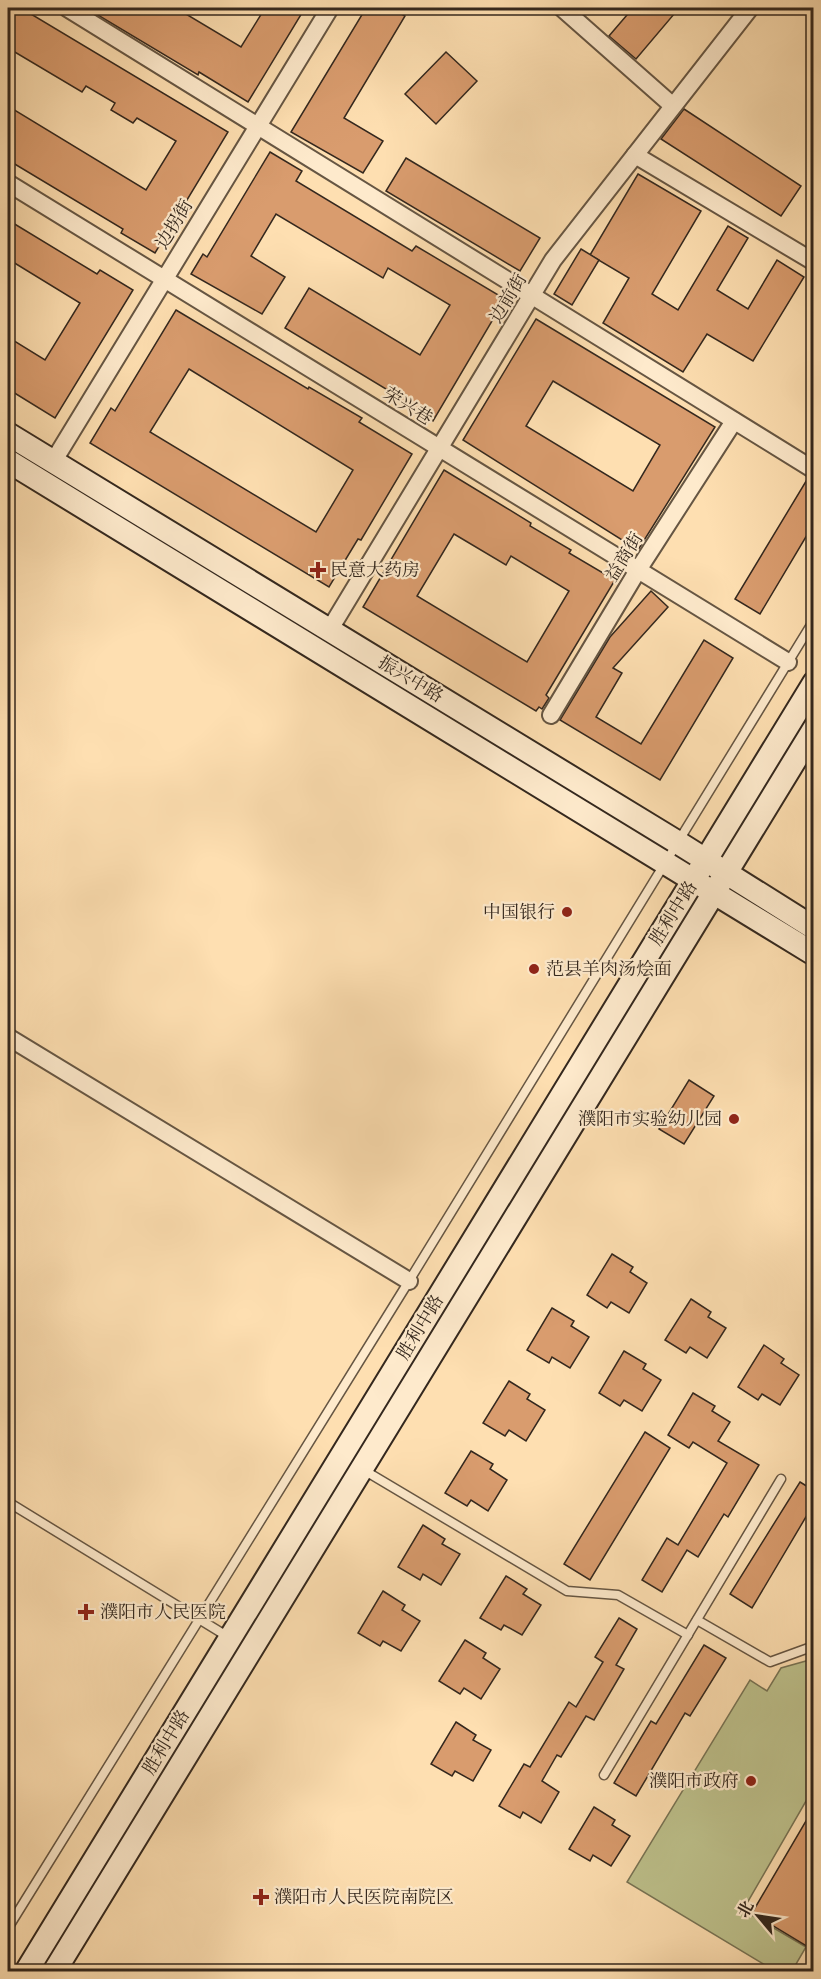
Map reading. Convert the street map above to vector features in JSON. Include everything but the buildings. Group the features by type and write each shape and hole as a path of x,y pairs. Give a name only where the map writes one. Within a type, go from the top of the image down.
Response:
{"main road":[{"name":"振兴中路","path":"8,434 330,629 813,928"},
{"name":"振兴中路","path":"8,461 813,954"},
{"name":"胜利中路","path":"26,1971 813,683"},
{"name":"胜利中路","path":"54,1971 813,729"}],"street":[{"path":"67,8 813,470"},
{"name":"边拐街","path":"53,462 330,8"},
{"path":"562,8 673,106"},
{"name":"边前街","path":"330,629 554,261 750,8"},
{"path":"635,155 813,262"},
{"name":"荣兴巷","path":"8,183 788,662"},
{"name":"益商街","path":"551,715 638,570 734,421"},
{"path":"8,1037 409,1281"}],"lane":[{"path":"8,1928 409,1281 813,620"},
{"path":"362,1469 567,1591 618,1595 688,1635"},
{"path":"604,1775 781,1479"},
{"path":"8,1502 230,1638"},
{"path":"697,1620 770,1662 813,1646"}],"green space":[{"name":"濮阳市政府","path":"813,1659 813,1789 743,1910 806,1947 792,1971 775,1971 627,1882 750,1680 767,1691 781,1668"}],"place":[{"name":"民意大药房","path":"318,570"},
{"name":"中国银行","path":"567,912"},
{"name":"范县羊肉汤烩面","path":"534,969"},
{"name":"濮阳市实验幼儿园","path":"734,1119"},
{"name":"濮阳市人民医院","path":"86,1612"},
{"name":"濮阳市政府","path":"751,1781"},
{"name":"濮阳市人民医院南院区","path":"261,1897"}]}
